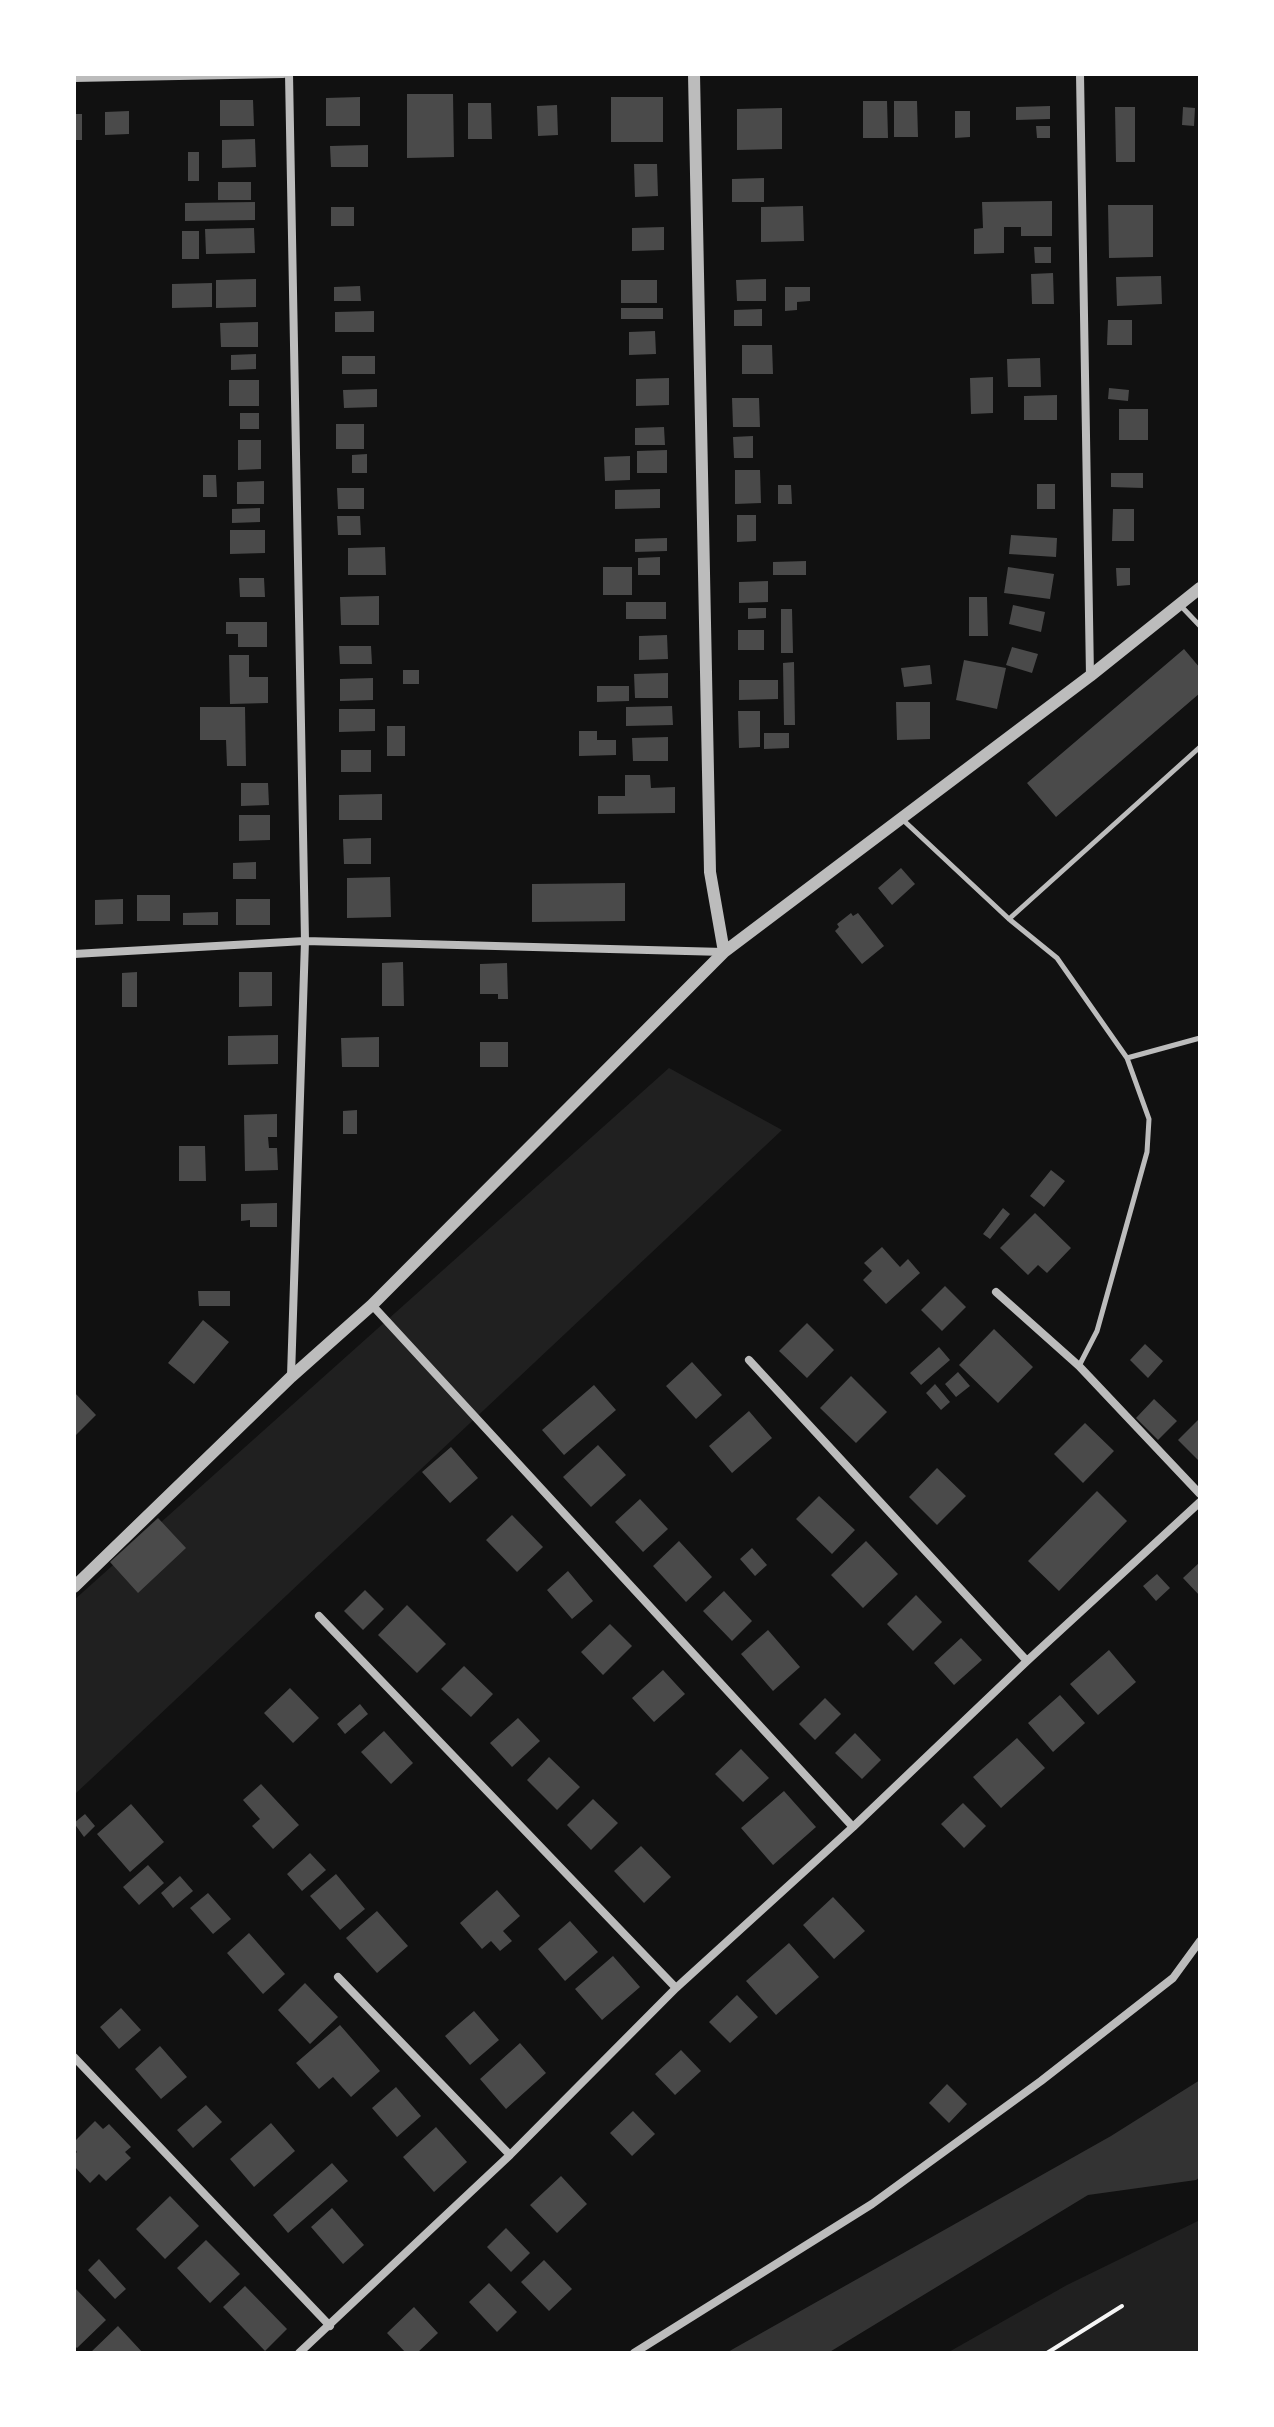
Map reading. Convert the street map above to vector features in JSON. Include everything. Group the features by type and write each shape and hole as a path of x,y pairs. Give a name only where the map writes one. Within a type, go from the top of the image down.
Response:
{"street":[{"path":"74,78 283,74"},
{"path":"289,74 305,941 291,1377"},
{"path":"694,74 710,872 724,952"},
{"path":"1080,74 1090,676"},
{"path":"75,1585 291,1377 372,1305 724,952 1090,676 1200,588"},
{"path":"74,954 305,941 724,952"},
{"path":"996,1292 1079,1366 1200,1494"},
{"path":"372,1305 853,1827"},
{"path":"749,1360 1027,1661"},
{"path":"299,2353 510,2155 676,1988 1200,1502"},
{"path":"319,1616 676,1988"},
{"path":"634,2353 896,2187 1041,2081 1173,1978 1200,1941"},
{"path":"338,1977 510,2155"},
{"path":"74,2057 330,2326"}],"lane":[{"path":"1180,604 1200,626"},
{"path":"1009,919 1200,747"},
{"path":"901,818 1009,919 1057,958 1127,1058 1149,1119 1147,1152 1097,1331 1079,1366"},
{"path":"1127,1058 1200,1038"}],"path":[{"path":"1047,2353 1122,2306"}],"shaded area":[{"path":"669,1068 782,1130 74,1795 74,1600"},
{"path":"1200,2080 1200,2177 1196,2180 1088,2195 828,2353 726,2353 1111,2136"},
{"path":"1200,2220 1200,2353 947,2353 1067,2285"}],"building":[{"path":"407,94 453,94 454,157 407,158"},
{"path":"360,97 360,126 326,126 326,98"},
{"path":"611,97 663,97 663,142 611,142"},
{"path":"220,100 253,100 254,126 220,126"},
{"path":"863,101 887,101 888,138 863,138"},
{"path":"894,101 917,101 918,137 894,137"},
{"path":"468,103 491,103 492,139 468,139"},
{"path":"557,105 558,135 538,136 537,106"},
{"path":"1050,106 1050,119 1016,120 1016,107"},
{"path":"1115,107 1135,107 1135,162 1116,162"},
{"path":"1183,107 1195,108 1194,126 1182,125"},
{"path":"782,108 782,149 737,150 737,109"},
{"path":"129,111 129,134 105,135 105,112"},
{"path":"955,111 970,111 970,137 955,138"},
{"path":"74,114 82,114 82,140 74,140"},
{"path":"1036,126 1050,126 1050,138 1037,138"},
{"path":"255,139 256,167 222,168 222,140"},
{"path":"368,145 368,167 331,167 330,146"},
{"path":"188,152 199,152 199,181 188,181"},
{"path":"634,164 657,164 658,196 635,197"},
{"path":"764,178 764,202 732,202 732,179"},
{"path":"218,182 251,182 251,200 218,200"},
{"path":"1052,201 1052,236 1021,236 1021,227 1004,227 1004,253 974,254 974,229 983,228 982,202"},
{"path":"255,202 255,220 185,221 185,203"},
{"path":"1108,205 1153,205 1153,257 1109,258"},
{"path":"803,206 804,241 761,242 761,207"},
{"path":"331,207 354,207 354,226 331,226"},
{"path":"664,227 664,250 632,251 632,228"},
{"path":"254,228 255,253 206,254 205,229"},
{"path":"182,231 199,231 199,259 182,259"},
{"path":"1034,247 1051,247 1051,263 1035,263"},
{"path":"1053,273 1054,304 1032,304 1031,274"},
{"path":"1161,276 1162,304 1117,306 1116,277"},
{"path":"256,279 256,307 216,308 216,280"},
{"path":"766,279 766,301 737,301 736,280"},
{"path":"621,280 657,280 657,303 621,303"},
{"path":"212,283 212,307 172,308 172,284"},
{"path":"360,286 361,301 334,301 334,287"},
{"path":"785,287 810,287 810,301 797,302 797,310 785,311"},
{"path":"621,308 663,308 663,319 621,319"},
{"path":"762,309 762,326 734,326 734,310"},
{"path":"374,311 374,332 335,332 335,312"},
{"path":"1108,320 1132,320 1132,345 1107,345"},
{"path":"258,322 258,347 221,347 220,323"},
{"path":"655,331 656,354 629,355 629,332"},
{"path":"742,345 772,345 773,374 742,374"},
{"path":"256,354 256,369 231,370 231,355"},
{"path":"342,356 375,356 375,374 342,374"},
{"path":"1040,358 1041,387 1008,387 1007,359"},
{"path":"993,377 993,413 971,414 970,378"},
{"path":"669,378 669,405 636,406 636,379"},
{"path":"229,380 259,380 259,406 229,406"},
{"path":"1109,388 1129,390 1128,401 1108,399"},
{"path":"377,389 377,407 344,408 343,390"},
{"path":"1057,395 1057,420 1024,420 1024,396"},
{"path":"732,398 759,398 760,427 733,427"},
{"path":"1119,409 1148,409 1148,440 1119,440"},
{"path":"240,413 259,413 259,429 240,429"},
{"path":"336,424 364,424 364,449 336,449"},
{"path":"664,427 665,445 635,445 635,428"},
{"path":"753,436 753,458 734,458 733,437"},
{"path":"238,440 261,440 261,469 238,470"},
{"path":"667,450 667,473 637,473 637,451"},
{"path":"367,454 367,473 352,473 352,455"},
{"path":"630,456 630,480 605,481 604,457"},
{"path":"735,470 760,470 761,503 735,504"},
{"path":"1111,473 1143,473 1143,488 1111,487"},
{"path":"203,475 216,475 217,497 203,497"},
{"path":"264,481 264,504 237,504 237,482"},
{"path":"1037,484 1055,484 1055,509 1037,509"},
{"path":"778,485 791,485 792,504 778,504"},
{"path":"337,488 364,488 364,509 338,509"},
{"path":"660,489 660,508 615,509 615,490"},
{"path":"260,508 260,522 232,523 232,509"},
{"path":"1113,509 1134,509 1134,541 1112,541"},
{"path":"737,515 756,515 756,541 737,542"},
{"path":"337,516 360,516 361,535 338,535"},
{"path":"230,530 265,530 265,553 230,554"},
{"path":"1011,535 1057,538 1056,557 1009,554"},
{"path":"667,538 667,551 635,552 635,539"},
{"path":"385,547 386,575 348,575 348,548"},
{"path":"660,557 660,575 638,575 638,558"},
{"path":"806,561 806,575 773,575 773,562"},
{"path":"603,567 632,567 632,595 603,595"},
{"path":"1008,567 1054,574 1050,599 1004,593"},
{"path":"1116,568 1130,568 1130,585 1117,586"},
{"path":"239,578 264,578 265,597 240,597"},
{"path":"768,581 768,602 739,603 739,582"},
{"path":"379,596 379,625 341,625 340,597"},
{"path":"969,597 987,597 988,636 969,636"},
{"path":"626,602 666,602 666,619 626,619"},
{"path":"1013,605 1045,612 1041,632 1009,624"},
{"path":"748,608 766,608 766,618 748,619"},
{"path":"781,609 792,609 793,653 781,653"},
{"path":"226,622 267,622 267,647 238,647 238,634 226,634"},
{"path":"738,630 764,630 764,650 738,650"},
{"path":"667,635 668,659 639,660 639,636"},
{"path":"339,646 371,646 372,664 340,664"},
{"path":"1012,647 1038,654 1032,673 1006,665"},
{"path":"1184,649 1200,668 1200,693 1056,817 1027,783"},
{"path":"229,655 249,655 249,677 268,677 268,703 230,704"},
{"path":"964,660 1006,668 997,709 956,700"},
{"path":"794,662 795,725 784,725 783,663"},
{"path":"930,665 932,684 904,687 901,668"},
{"path":"403,670 419,670 419,684 403,684"},
{"path":"668,673 668,698 635,698 634,674"},
{"path":"373,678 373,700 340,701 340,679"},
{"path":"739,680 778,680 778,699 739,700"},
{"path":"597,686 629,686 629,701 597,702"},
{"path":"896,702 930,702 930,739 897,740"},
{"path":"672,706 673,725 626,726 626,707"},
{"path":"200,707 245,707 246,766 227,766 226,740 200,740"},
{"path":"339,709 375,709 375,731 339,732"},
{"path":"738,711 760,711 760,747 739,748"},
{"path":"387,726 405,726 405,756 387,756"},
{"path":"579,731 597,731 597,740 616,740 616,755 579,756"},
{"path":"764,733 789,733 789,748 764,749"},
{"path":"668,737 668,761 633,761 632,738"},
{"path":"341,750 371,750 371,772 341,772"},
{"path":"625,775 650,775 651,788 675,787 675,813 598,814 598,796 625,796"},
{"path":"241,783 268,783 269,805 241,806"},
{"path":"382,794 382,820 339,820 339,795"},
{"path":"239,815 270,815 270,840 239,841"},
{"path":"371,838 371,864 344,864 343,839"},
{"path":"256,862 256,879 233,879 233,863"},
{"path":"901,868 915,884 892,905 878,888"},
{"path":"390,877 391,917 347,918 347,878"},
{"path":"625,883 625,921 532,922 532,884"},
{"path":"137,895 170,895 170,921 137,921"},
{"path":"123,899 123,924 95,925 95,900"},
{"path":"236,899 270,899 270,925 236,925"},
{"path":"218,912 218,925 183,925 183,913"},
{"path":"851,913 853,916 858,913 884,946 862,964 835,931 839,927 837,924"},
{"path":"403,962 404,1006 382,1006 382,963"},
{"path":"507,963 508,999 498,999 498,994 480,994 480,964"},
{"path":"137,972 137,1007 122,1007 122,973"},
{"path":"239,972 272,972 272,1006 239,1007"},
{"path":"278,1035 278,1064 228,1065 228,1036"},
{"path":"379,1037 379,1067 342,1067 341,1038"},
{"path":"480,1042 508,1042 508,1067 480,1067"},
{"path":"357,1110 357,1134 343,1134 343,1111"},
{"path":"277,1114 277,1137 268,1137 269,1148 277,1148 278,1170 245,1171 244,1115"},
{"path":"179,1146 205,1146 206,1181 179,1181"},
{"path":"1051,1170 1065,1181 1044,1207 1030,1196"},
{"path":"277,1203 277,1227 250,1227 250,1220 241,1221 241,1204"},
{"path":"1003,1208 1010,1214 990,1239 983,1234"},
{"path":"1035,1213 1071,1248 1047,1273 1038,1265 1028,1275 1000,1248"},
{"path":"882,1247 900,1267 908,1259 920,1273 886,1304 863,1280 872,1271 864,1263"},
{"path":"945,1286 966,1307 942,1331 921,1310"},
{"path":"198,1291 230,1291 230,1306 199,1306"},
{"path":"203,1320 229,1342 194,1384 168,1363"},
{"path":"807,1323 834,1350 807,1378 779,1351"},
{"path":"994,1329 1033,1367 998,1403 959,1365"},
{"path":"1145,1344 1163,1361 1148,1378 1130,1360"},
{"path":"939,1347 950,1360 921,1385 910,1373"},
{"path":"692,1362 722,1395 696,1419 666,1386"},
{"path":"958,1372 970,1386 956,1397 945,1384"},
{"path":"851,1376 887,1412 856,1443 820,1408"},
{"path":"935,1384 950,1402 941,1410 926,1393"},
{"path":"594,1385 616,1410 564,1455 542,1430"},
{"path":"74,1392 96,1415 74,1437"},
{"path":"1154,1399 1177,1421 1158,1440 1136,1418"},
{"path":"749,1411 772,1438 732,1473 709,1446"},
{"path":"1200,1418 1200,1462 1178,1440"},
{"path":"1085,1423 1114,1451 1083,1483 1054,1454"},
{"path":"598,1445 626,1475 591,1507 563,1477"},
{"path":"451,1447 478,1478 450,1503 422,1472"},
{"path":"937,1468 966,1496 937,1525 909,1497"},
{"path":"1097,1491 1127,1521 1059,1591 1028,1561"},
{"path":"819,1496 855,1530 832,1554 796,1519"},
{"path":"640,1499 668,1529 643,1552 615,1522"},
{"path":"512,1515 543,1547 517,1572 486,1540"},
{"path":"158,1518 186,1548 138,1593 110,1562"},
{"path":"679,1541 712,1577 686,1602 653,1566"},
{"path":"866,1541 898,1574 863,1608 831,1575"},
{"path":"752,1548 767,1565 755,1576 740,1559"},
{"path":"1200,1562 1200,1596 1183,1578"},
{"path":"568,1571 593,1601 572,1619 547,1590"},
{"path":"1157,1574 1170,1588 1156,1601 1143,1586"},
{"path":"365,1590 384,1609 363,1630 344,1611"},
{"path":"724,1591 752,1621 732,1641 703,1611"},
{"path":"916,1595 942,1622 913,1651 887,1624"},
{"path":"407,1605 446,1644 417,1673 378,1635"},
{"path":"610,1624 632,1646 603,1675 581,1652"},
{"path":"768,1630 800,1667 773,1691 741,1654"},
{"path":"961,1638 982,1660 954,1685 934,1663"},
{"path":"1109,1650 1136,1682 1098,1715 1070,1684"},
{"path":"464,1666 493,1694 471,1717 441,1689"},
{"path":"663,1670 685,1694 654,1722 632,1698"},
{"path":"290,1688 319,1718 293,1743 264,1713"},
{"path":"1060,1695 1085,1723 1053,1752 1028,1723"},
{"path":"825,1698 841,1714 815,1740 799,1724"},
{"path":"360,1704 368,1714 345,1734 337,1724"},
{"path":"518,1718 540,1741 512,1767 490,1743"},
{"path":"384,1731 413,1763 391,1784 361,1752"},
{"path":"855,1733 881,1760 862,1779 835,1753"},
{"path":"1017,1738 1045,1768 1001,1808 973,1777"},
{"path":"741,1749 769,1778 743,1802 715,1774"},
{"path":"549,1757 580,1787 557,1810 527,1780"},
{"path":"261,1784 299,1825 273,1849 252,1826 260,1819 243,1800"},
{"path":"784,1791 816,1827 773,1865 741,1828"},
{"path":"593,1799 618,1823 591,1850 567,1825"},
{"path":"963,1803 986,1826 964,1848 941,1824"},
{"path":"131,1804 164,1842 130,1872 97,1834"},
{"path":"85,1814 95,1826 84,1837 74,1823"},
{"path":"641,1846 671,1877 644,1903 614,1871"},
{"path":"310,1853 326,1870 302,1891 287,1874"},
{"path":"148,1865 164,1883 139,1905 123,1887"},
{"path":"336,1874 365,1909 340,1930 310,1896"},
{"path":"180,1876 193,1891 173,1908 161,1893"},
{"path":"497,1890 520,1916 503,1931 512,1941 500,1951 491,1941 482,1949 460,1923"},
{"path":"208,1893 231,1919 213,1934 190,1908"},
{"path":"833,1897 865,1931 834,1959 803,1925"},
{"path":"377,1911 408,1946 377,1973 346,1938"},
{"path":"570,1921 598,1952 565,1981 538,1949"},
{"path":"249,1933 285,1974 263,1994 227,1953"},
{"path":"789,1943 819,1977 776,2015 746,1981"},
{"path":"613,1956 640,1987 602,2020 575,1989"},
{"path":"305,1983 338,2017 310,2044 278,2010"},
{"path":"737,1995 758,2017 730,2043 709,2022"},
{"path":"121,2008 141,2030 119,2049 100,2027"},
{"path":"474,2011 499,2040 470,2065 445,2036"},
{"path":"340,2025 380,2071 351,2097 333,2077 319,2089 296,2063"},
{"path":"520,2043 546,2073 506,2109 480,2079"},
{"path":"160,2046 187,2077 161,2099 135,2069"},
{"path":"681,2050 701,2071 675,2095 655,2074"},
{"path":"947,2084 967,2104 949,2123 929,2103"},
{"path":"396,2087 421,2116 397,2137 372,2108"},
{"path":"206,2105 222,2122 193,2148 177,2130"},
{"path":"633,2111 655,2134 632,2156 610,2133"},
{"path":"95,2121 103,2129 109,2124 131,2147 125,2152 131,2158 106,2181 99,2174 90,2183 74,2166 77,2152 74,2142"},
{"path":"271,2123 295,2151 254,2187 230,2159"},
{"path":"436,2127 467,2162 434,2192 403,2157"},
{"path":"332,2163 348,2181 288,2233 273,2215"},
{"path":"561,2176 587,2204 557,2233 530,2205"},
{"path":"170,2196 199,2226 165,2259 136,2229"},
{"path":"332,2208 364,2245 343,2264 311,2227"},
{"path":"506,2228 530,2253 511,2272 487,2247"},
{"path":"206,2240 240,2274 210,2303 177,2268"},
{"path":"99,2259 126,2289 115,2299 88,2270"},
{"path":"544,2260 572,2289 549,2311 521,2282"},
{"path":"489,2283 517,2312 497,2332 469,2302"},
{"path":"245,2286 287,2329 265,2351 223,2307"},
{"path":"74,2287 106,2320 77,2348 74,2345"},
{"path":"414,2307 438,2333 417,2353 406,2353 387,2333"},
{"path":"118,2326 143,2353 90,2353"}]}
